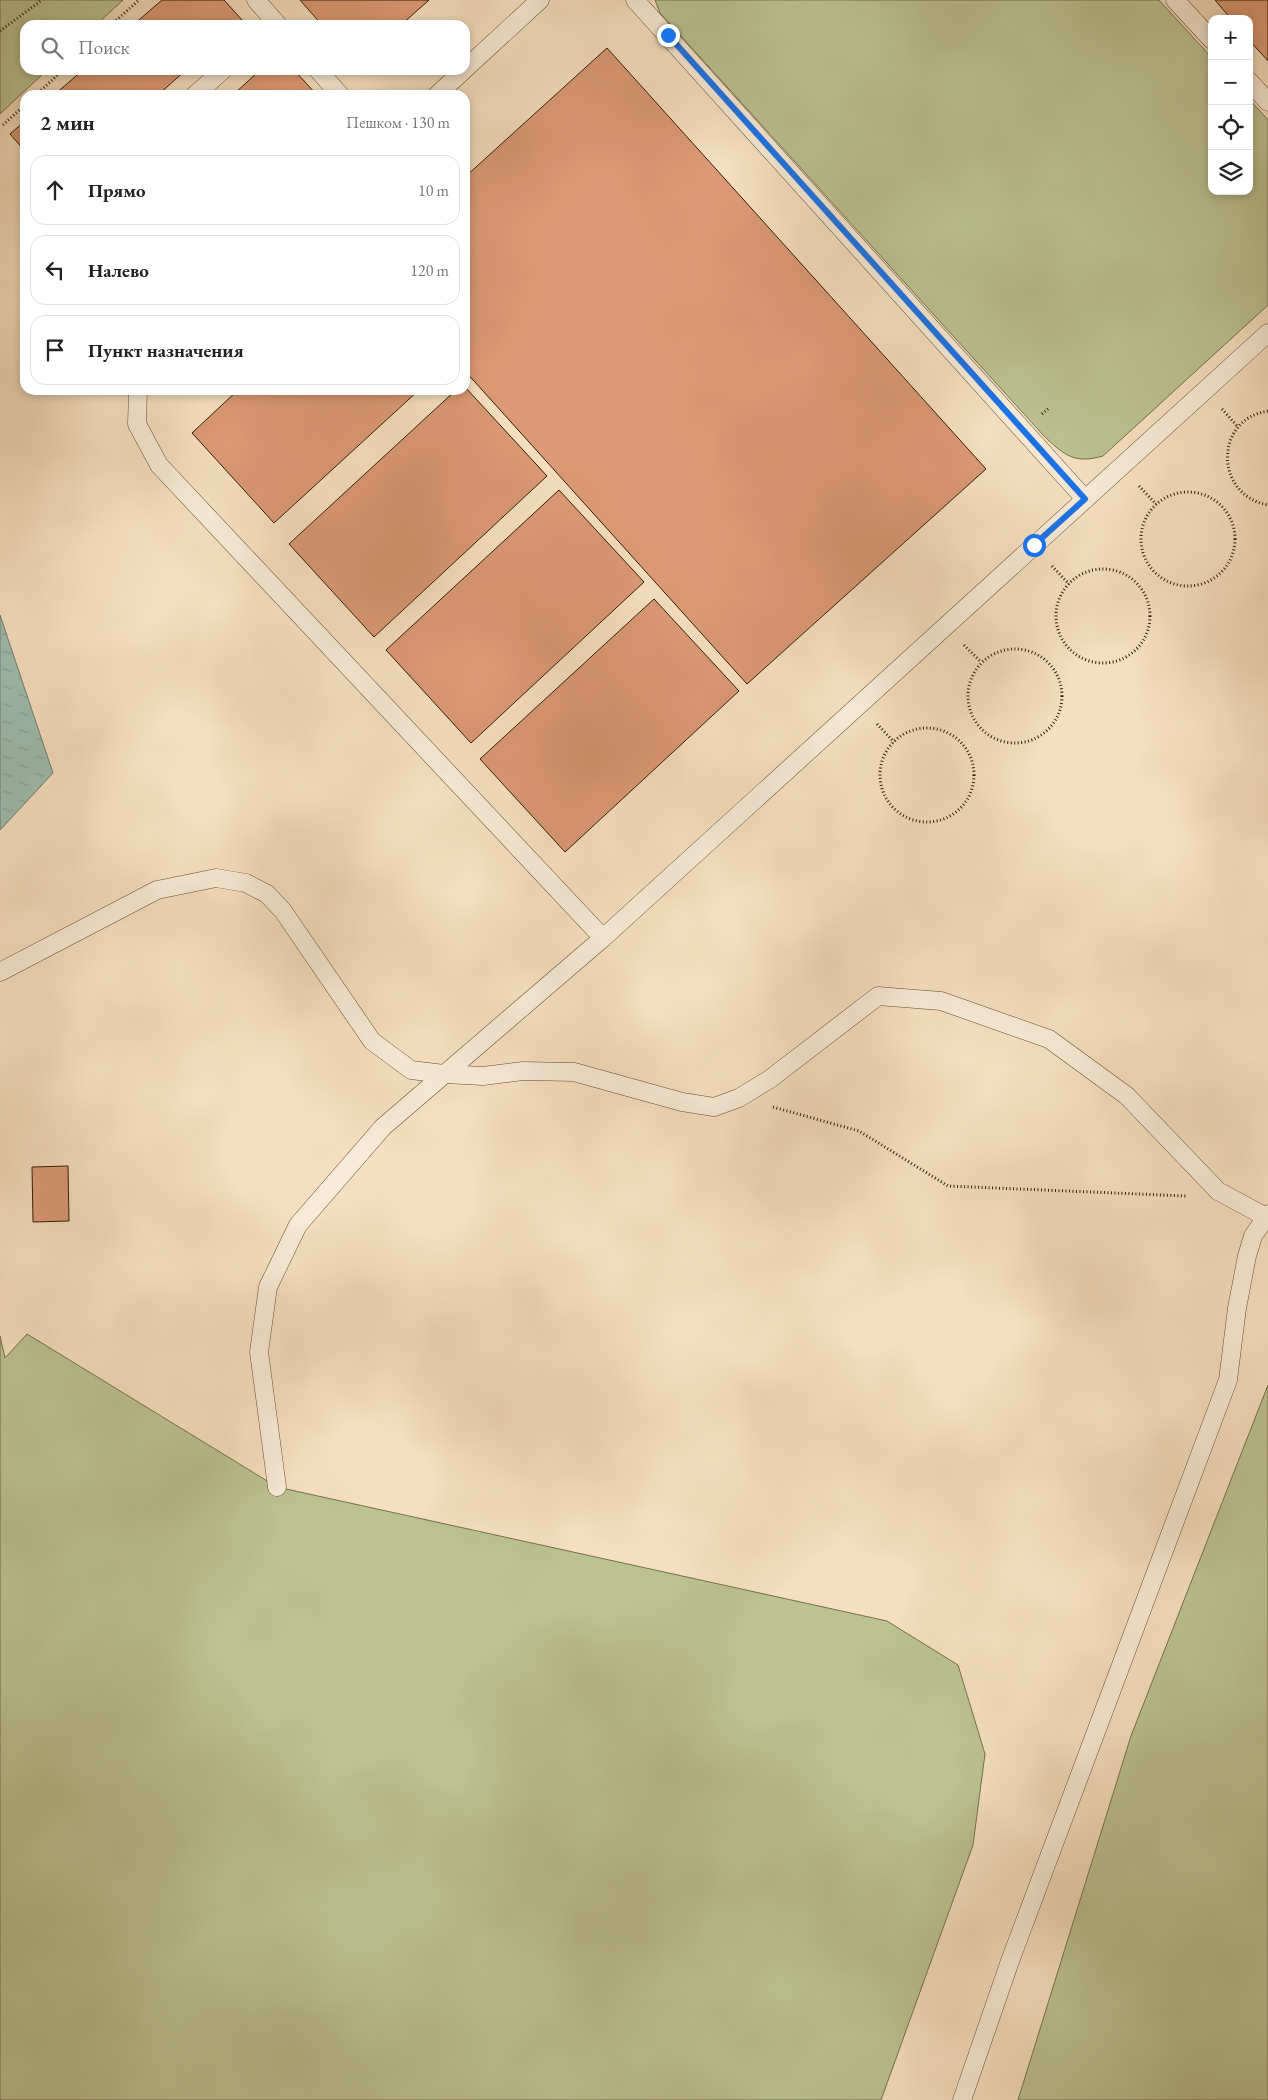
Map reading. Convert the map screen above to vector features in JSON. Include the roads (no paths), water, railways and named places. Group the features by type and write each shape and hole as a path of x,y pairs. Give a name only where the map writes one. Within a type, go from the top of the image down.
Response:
{"lane":[{"path":"256,0 273,20"},
{"path":"470,65 540,0"},
{"path":"635,0 1085,499"},
{"path":"1175,0 1208,36"},
{"path":"201,90 217,75"},
{"path":"322,75 336,90"},
{"path":"443,90 459,75"},
{"path":"1253,85 1268,102"},
{"path":"277,1486 259,1352 268,1287 298,1225 383,1127 602,938 1268,333"},
{"path":"138,395 137,424 159,466 602,938"},
{"path":"0,972 157,890 216,878 246,883 267,894 282,911 372,1041 411,1070 484,1076 523,1071 574,1072 682,1102 714,1107 738,1098 770,1079 878,996 941,1001 1049,1039 1127,1096 1218,1191 1267,1216 1253,1236 1247,1256 1236,1308 1228,1380 1010,1961 962,2100"}],"water":[{"path":"0,615 53,773 0,830"}]}
